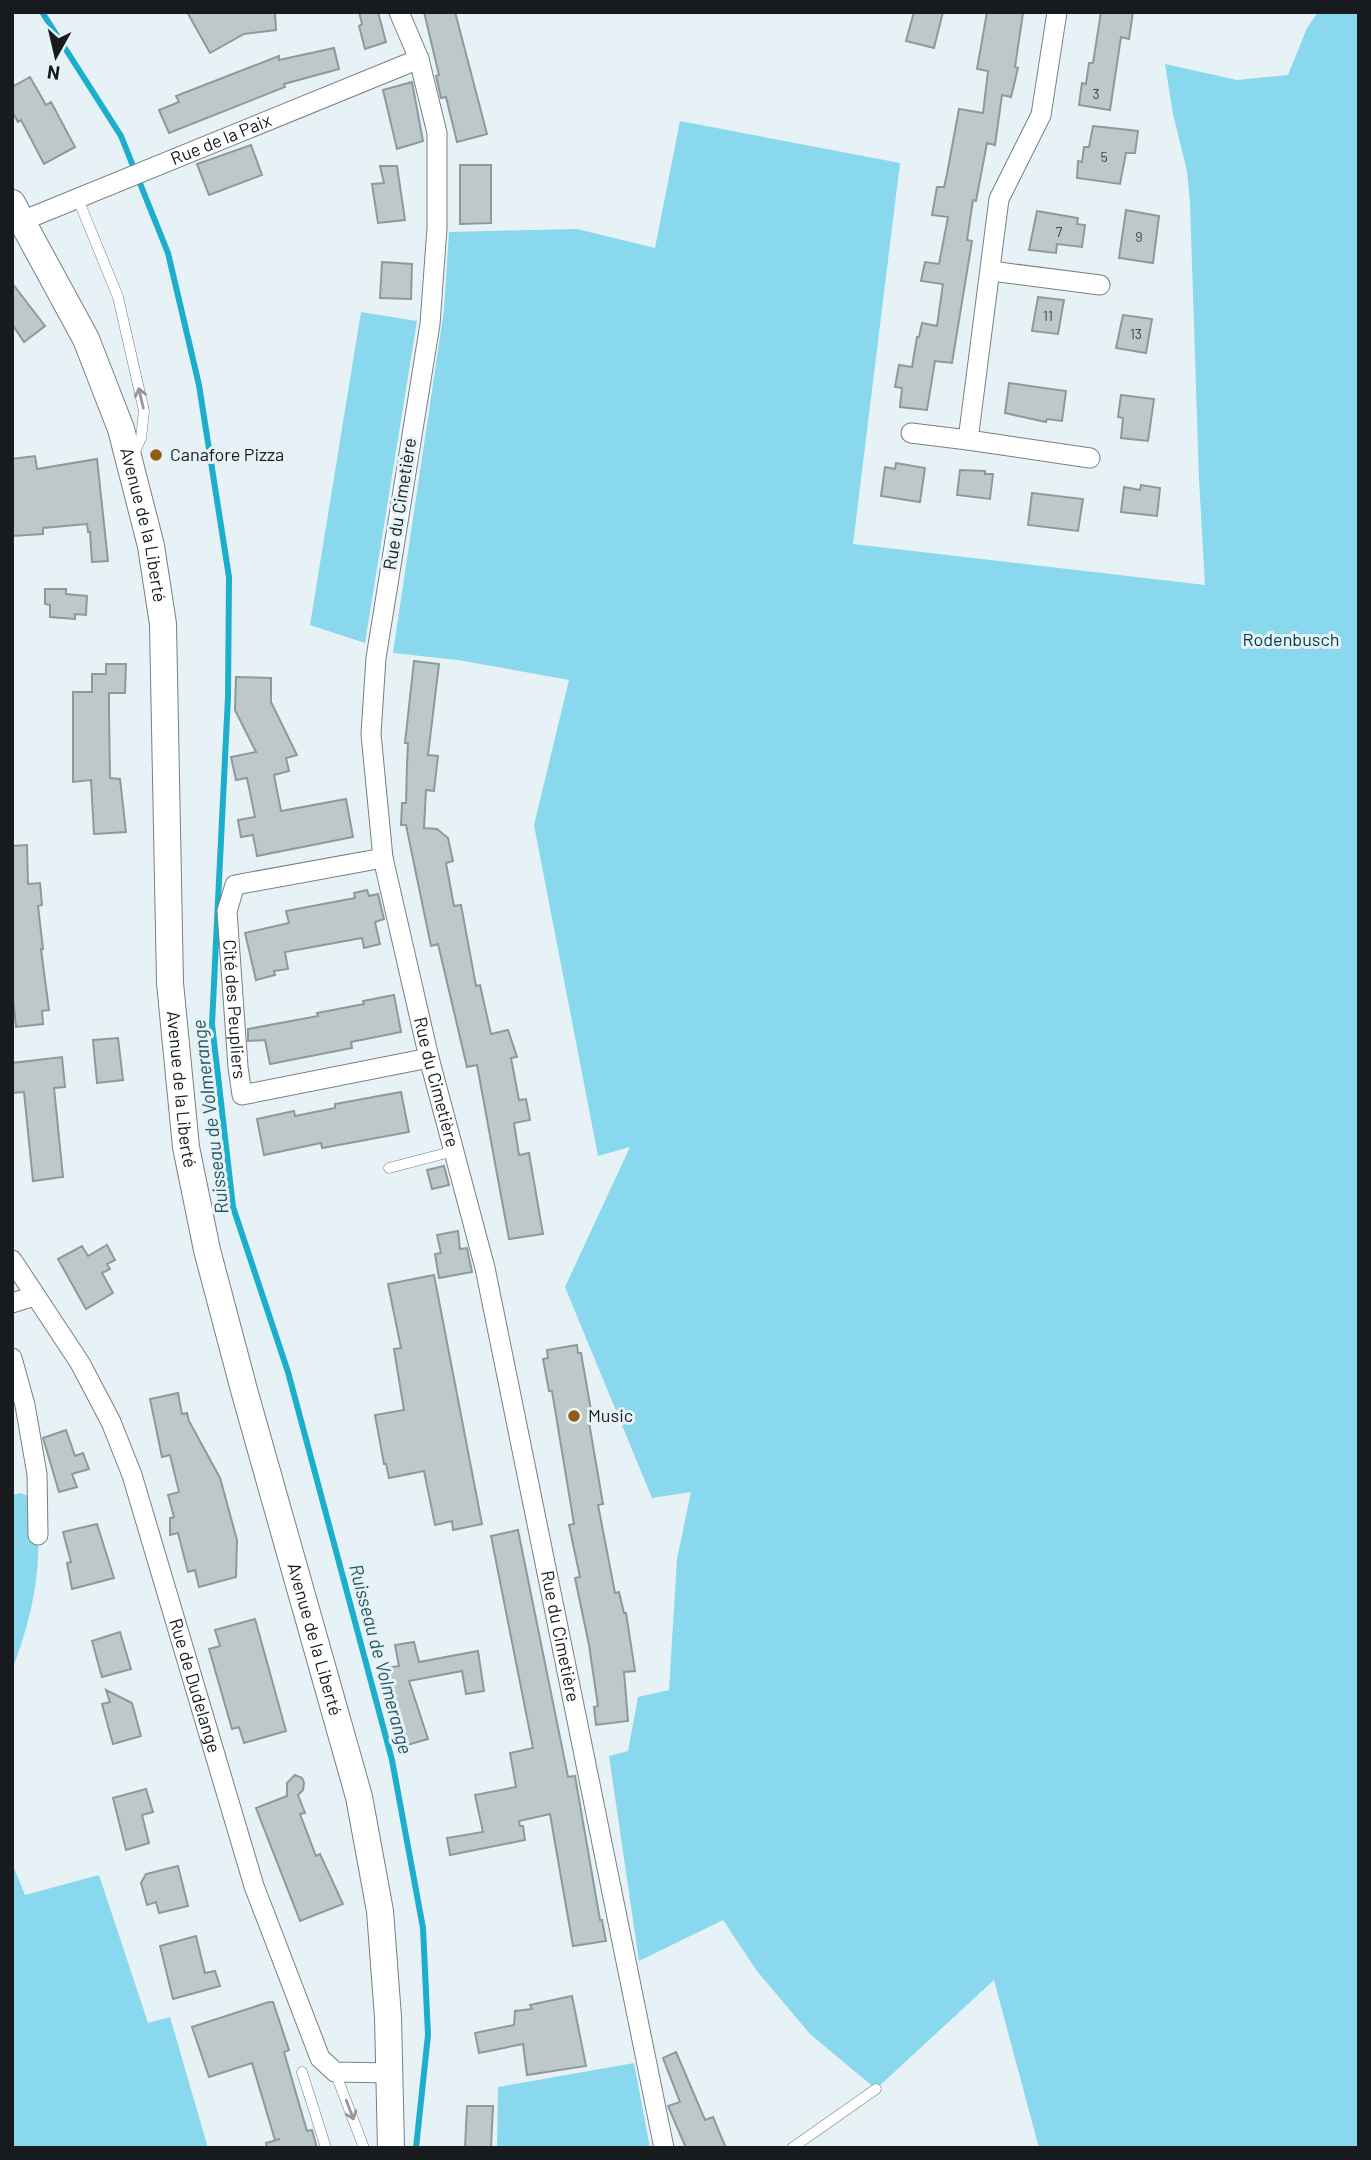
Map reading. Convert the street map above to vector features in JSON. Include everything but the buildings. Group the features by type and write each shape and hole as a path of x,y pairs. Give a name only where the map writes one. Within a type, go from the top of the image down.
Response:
{"main road":[{"name":"Avenue de la Liberté","path":"17,212 86,339 121,429 151,547 163,624 170,983 186,1147 207,1250 244,1390 359,1797 380,1911 390,2073 391,2148"}],"street":[{"name":"Rue du Cimetière","path":"399,12 419,59 437,133 437,228 430,324 376,658 371,734 383,858 429,1058 485,1268 663,2148"},
{"path":"968,440 999,199 1041,115 1057,12"},
{"name":"Rue de la Paix","path":"17,212 78,198 419,59"},
{"path":"991,271 1100,285"},
{"path":"911,433 1090,458"},
{"name":"Cité des Peupliers","path":"383,858 234,885 227,911 242,1096 429,1058"},
{"name":"Rue de Dudelange","path":"12,1260 80,1363 111,1422 132,1475 254,1886 320,2058 335,2072"},
{"path":"12,1303 34,1296"},
{"path":"12,1358 25,1405 37,1474 38,1535"},
{"path":"335,2072 390,2073"}],"lane":[{"path":"78,198 118,297 144,411 141,438 130,463"},
{"path":"389,1168 454,1151"},
{"path":"302,2072 326,2148"},
{"path":"335,2072 364,2148"},
{"path":"792,2148 876,2089"}],"green space":[{"name":"Rodenbusch","path":"1318,12 1359,12 1359,2148 1039,2148 994,1980 876,2089 810,2034 757,1971 723,1920 639,1961 609,1756 628,1751 638,1697 669,1690 677,1559 691,1492 652,1498 565,1287 630,1147 598,1156 534,825 569,680 458,660 393,653 444,310 449,232 577,229 655,248 680,121 900,163 853,544 1205,585 1190,203 1187,171 1173,114 1165,64 1237,80 1288,75 1307,28"},
{"path":"361,312 417,321 365,643 310,625"},
{"path":"20,1493 28,1496 38,1533 38,1555 32,1605 12,1670 12,1495"},
{"path":"12,1863 25,1895 99,1875 148,2023 170,2017 208,2148 12,2148"},
{"path":"634,2063 650,2148 497,2148 498,2087"}],"waterway":[{"name":"Ruisseau de Volmerange","path":"42,12 121,136 168,253 199,385 229,577 228,697 212,1024 233,1207 288,1372 392,1760 423,1928 428,2035 416,2148"}],"place":[{"name":"Canafore Pizza","path":"156,455"},
{"name":"Music","path":"574,1416"}]}
